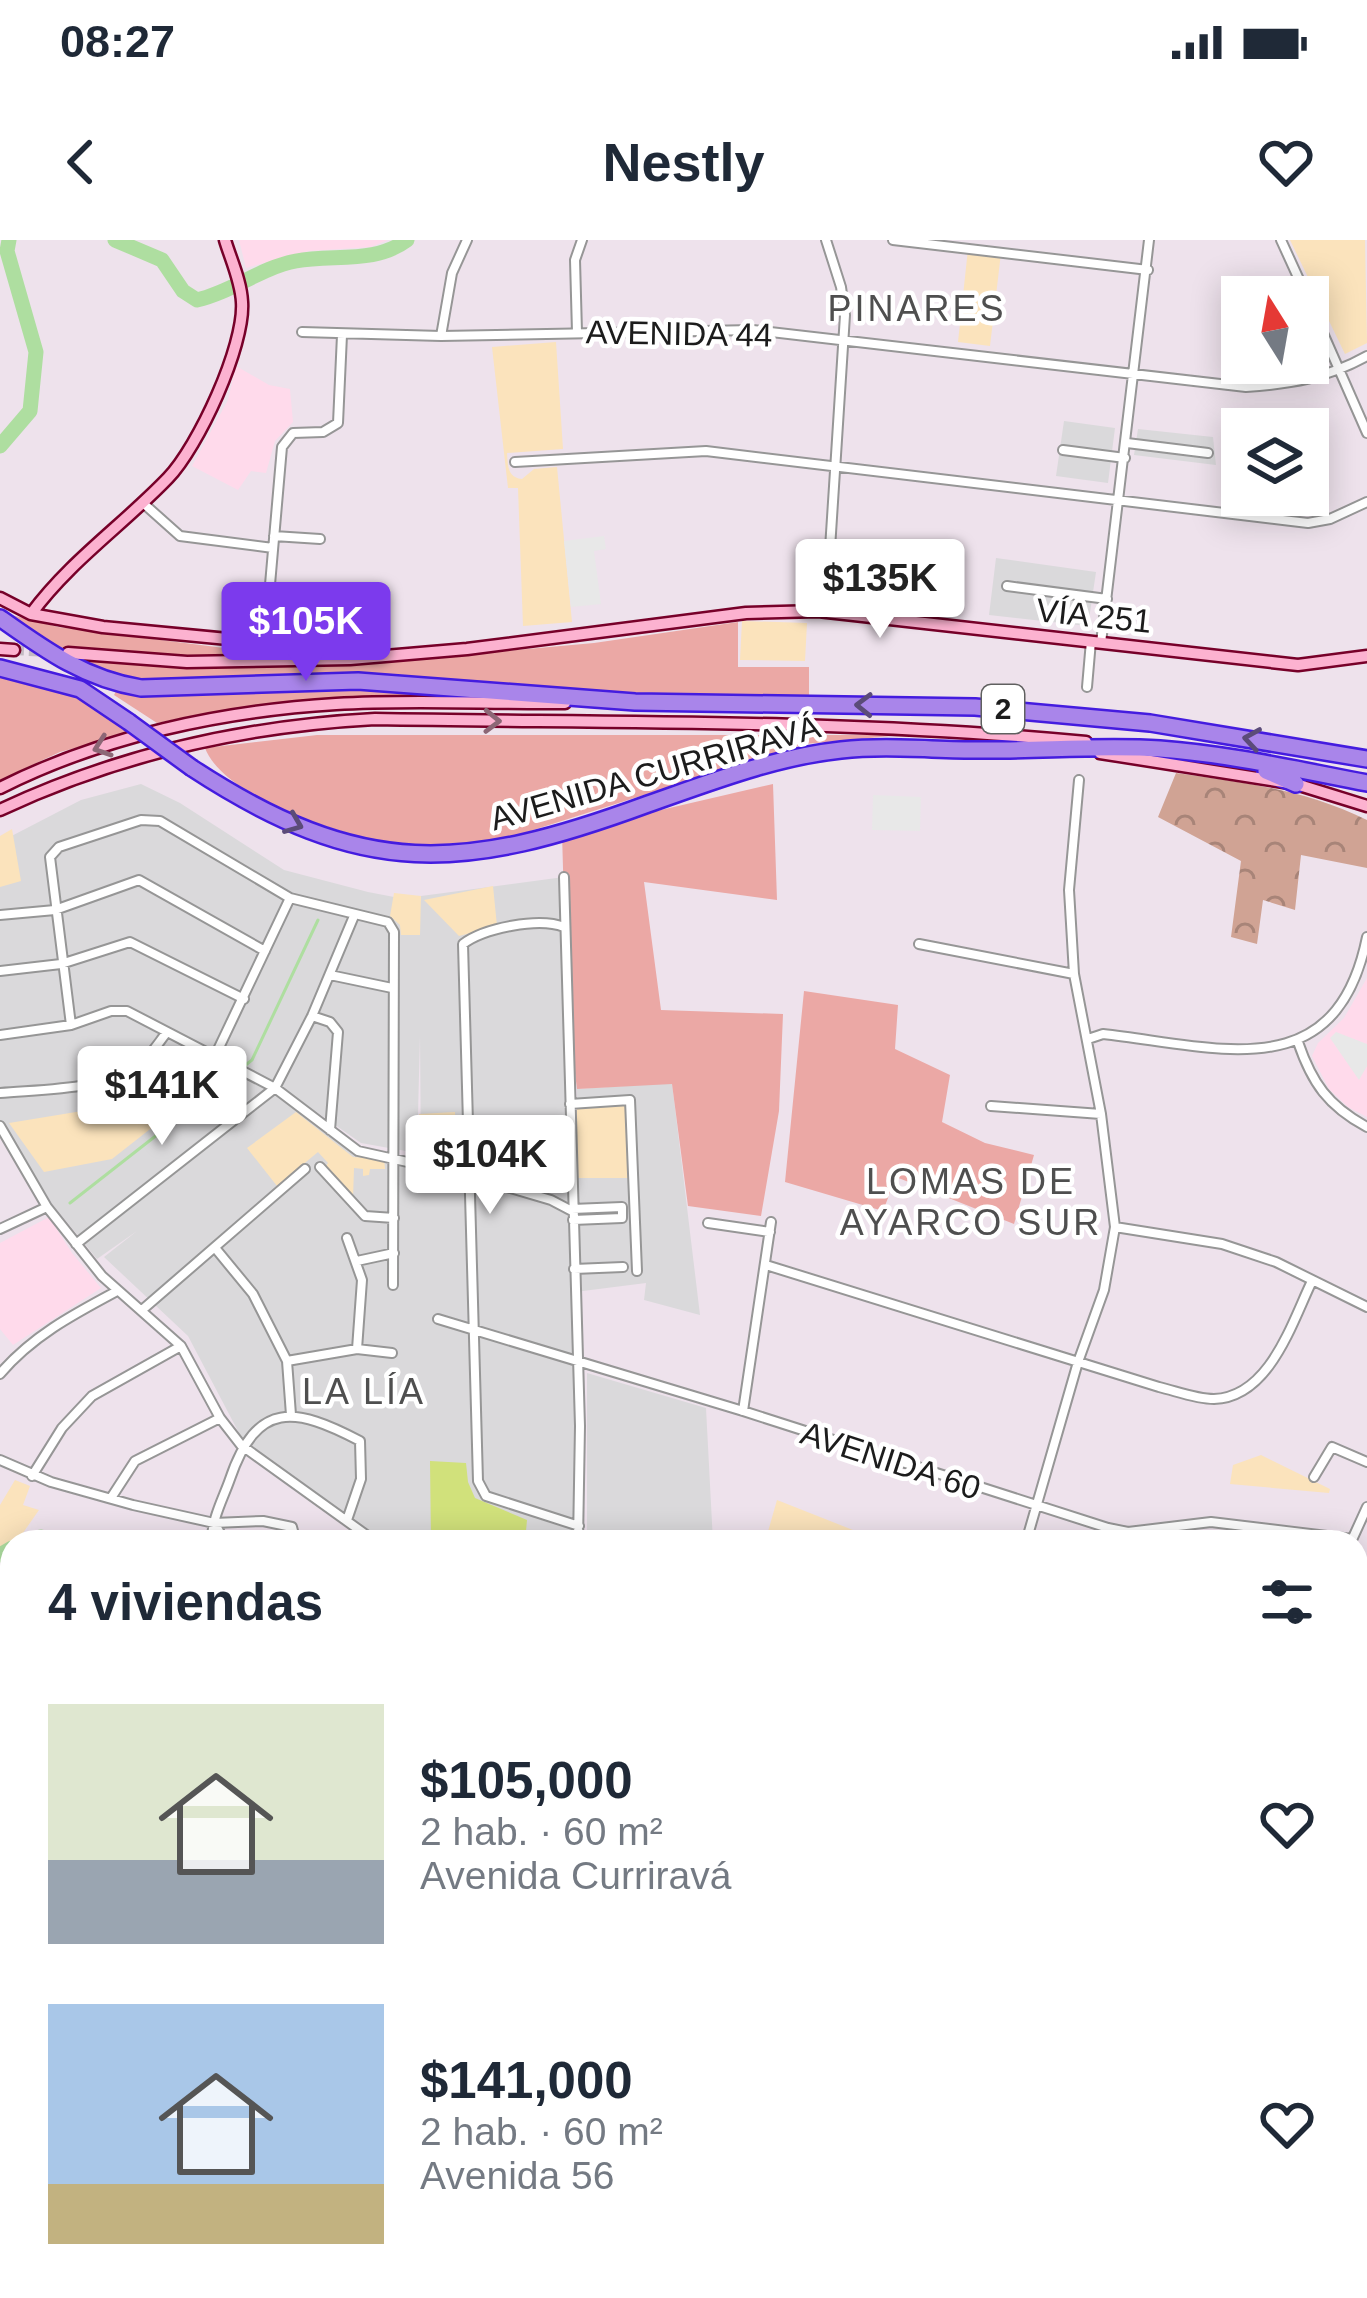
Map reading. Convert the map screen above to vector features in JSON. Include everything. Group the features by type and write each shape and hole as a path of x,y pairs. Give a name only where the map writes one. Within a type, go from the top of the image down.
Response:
{"highway":[{"name":"2","path":"0,618 81,671 110,683 141,688 414,682 634,702 975,707 1150,723 1367,759"},
{"name":"AVENIDA CURRIRAVÁ","path":"0,668 80,688 240,799 291,824 351,844 411,855 458,856 506,849 713,781 842,750 1158,749 1235,759"},
{"path":"1235,759 1367,783"},
{"path":"1235,759 1296,784"}],"main road":[{"path":"31,614 86,552 180,465 202,423 239,328 238,282 225,240"},
{"name":"VÍA 251","path":"0,598 31,614 125,629 386,655"},
{"name":"VÍA 251","path":"68,653 206,662 316,661 467,649 746,613 826,611 1298,665 1367,656"},
{"path":"206,662 265,642 279,653 316,661"},
{"path":"0,650 14,650"},
{"path":"0,788 123,740 277,710 338,704 634,702"},
{"path":"0,810 86,772 129,759 280,727 375,719 989,734 1158,749"},
{"path":"1087,751 1296,784 1367,806"}],"street":[{"path":"441,336 452,273 467,240"},
{"path":"578,332 575,260 582,240"},
{"path":"826,240 841,287 842,341 826,611"},
{"path":"893,240 1148,270"},
{"path":"1087,687 1107,599 1148,240"},
{"path":"1281,240 1297,276"},
{"name":"AVENIDA 44","path":"302,332 441,336 754,330 1246,387 1282,385 1340,371 1367,356"},
{"path":"265,642 282,447 293,433 323,432 338,423 342,335"},
{"path":"1329,347 1367,434"},
{"path":"1127,443 1208,453"},
{"path":"1063,450 1126,458"},
{"path":"515,462 706,452 1308,523 1367,502"},
{"path":"142,502 180,536 273,548"},
{"path":"274,536 320,538"},
{"path":"1007,586 1107,599"},
{"path":"1030,1530 1104,1290 1115,1227 1101,1114 1074,974 1069,890 1079,780"},
{"path":"71,1025 50,857 58,847 141,820 160,821 290,898 388,922 394,932 393,1285"},
{"path":"564,877 579,1530"},
{"path":"0,915 56,910 139,880 203,920 266,951"},
{"path":"215,1056 290,898"},
{"path":"76,1244 275,1088 354,916"},
{"path":"564,927 540,923 467,939 463,944 466,1174 478,1481 487,1496 579,1526"},
{"path":"1088,1039 1103,1034 1248,1049 1298,1042 1337,1012 1352,990 1367,937"},
{"path":"0,971 61,964 130,942 244,999"},
{"path":"919,944 1074,974"},
{"path":"330,975 392,988"},
{"path":"0,1035 71,1025 119,1010 275,1088 358,1150 466,1174 551,1200 572,1213 622,1218 622,1207 572,1213"},
{"path":"312,1016 330,1022 338,1032 330,1130"},
{"path":"0,1093 79,1085 129,1070 147,1058 167,1032"},
{"path":"1298,1042 1322,1095 1367,1127"},
{"path":"570,1104 630,1100 637,1270"},
{"path":"991,1106 1101,1114"},
{"path":"2,1133 47,1207 76,1244 117,1291 181,1346 220,1418 241,1445 360,1530"},
{"path":"320,1167 364,1216 394,1218"},
{"path":"142,1310 305,1169"},
{"path":"0,1229 47,1207"},
{"path":"708,1223 771,1227 743,1411"},
{"path":"1115,1227 1222,1244 1276,1262 1367,1307"},
{"path":"347,1238 362,1280 358,1349"},
{"path":"217,1249 253,1294 287,1361 291,1415"},
{"path":"357,1261 394,1253"},
{"path":"766,1265 1078,1363 1215,1399 1244,1389 1269,1365 1312,1281"},
{"path":"574,1269 623,1267"},
{"path":"0,1374 44,1333 117,1291"},
{"name":"AVENIDA 60","path":"438,1319 1120,1530"},
{"path":"32,1476 62,1428 92,1396 181,1346"},
{"path":"287,1361 358,1349 392,1353"},
{"path":"213,1530 241,1445 266,1421 291,1415 334,1427 361,1441 361,1479 347,1520"},
{"path":"111,1498 135,1461 220,1418"},
{"path":"1314,1477 1332,1447 1367,1462"},
{"path":"0,1460 32,1476 111,1498 214,1522 278,1523 293,1530"},
{"path":"214,1522 222,1530"},
{"name":"AVENIDA 60","path":"1145,1530 1211,1522 1274,1530"},
{"path":"626,2298 659,2298"}],"shaded area":[{"path":"239,240 388,240 371,247 309,251 246,268"},
{"path":"1290,240 1365,240 1367,343 1345,354 1329,321 1329,276 1307,276"},
{"path":"968,249 1001,253 990,346 958,342"},
{"path":"556,342 563,449 507,453 509,470 517,478 534,469 557,467 572,622 523,626 518,488 508,488 492,347"},
{"path":"236,366 269,385 290,389 293,422 275,441 266,473 251,471 238,490 192,466 228,400"},
{"path":"1064,421 1115,428 1108,483 1056,476"},
{"path":"1138,429 1213,437 1216,465 1134,455"},
{"path":"604,536 606,549 594,551 601,604 571,607 564,541"},
{"path":"996,558 1096,572 1088,626 989,615"},
{"path":"0,612 58,627 312,659 380,662 594,643 738,622 738,667 809,667 809,695 607,695 390,677 149,684 91,671"},
{"path":"742,621 807,623 805,661 740,660"},
{"path":"0,673 70,695 133,733 60,752 0,780"},
{"path":"319,687 467,696 272,705 157,723 114,695 117,689"},
{"path":"317,735 902,735 805,744 495,842 439,849 366,838 299,816 239,786 218,768 205,748"},
{"path":"141,784 180,803 284,870 368,892 420,902 421,896 564,877 573,1178 628,1177 577,1107 577,1089 672,1083 700,1315 644,1300 646,1283 575,1292 578,1530 365,1530 241,1445 188,1336 104,1257 137,1231 97,1259 53,1205 0,1120 0,842 81,800","holes":["420,1036 421,1161 347,1144 315,1111 361,1143 417,1153"]},
{"path":"773,784 777,900 644,882 661,1010 783,1014 779,1111 761,1216 688,1206 672,1084 577,1089 567,1010 562,833"},
{"path":"873,795 921,797 920,831 872,830"},
{"path":"12,829 21,881 0,887 0,836"},
{"path":"493,886 497,926 459,936 424,900"},
{"path":"394,893 421,896 420,935 401,935 400,925 390,916"},
{"path":"1367,978 1367,1117 1329,1089 1312,1056 1318,1043 1344,1018"},
{"path":"804,991 898,1005 895,1049 950,1075 942,1122 985,1143 1034,1155 1014,1224 896,1177 883,1211 785,1182"},
{"path":"1336,1032 1367,1044 1367,1066 1359,1080 1330,1038"},
{"path":"153,1071 182,1104 112,1159 44,1172 9,1123 143,1101 135,1077"},
{"path":"625,1105 628,1178 572,1178 577,1107"},
{"path":"296,1112 353,1157 384,1159 385,1169 370,1169 363,1176 363,1169 354,1168 353,1198 318,1152 277,1186 247,1148"},
{"path":"455,1112 456,1138 419,1139 419,1114"},
{"path":"49,1217 101,1288 13,1345 0,1329 0,1243"},
{"path":"587,1373 706,1408 712,1530 587,1530"},
{"path":"1261,1455 1330,1489 1329,1493 1230,1484 1233,1465"},
{"path":"15,1480 30,1486 23,1505 39,1510 25,1530 0,1530 0,1505"},
{"path":"777,1500 853,1530 768,1530"}],"green space":[{"path":"1176,773 1297,794 1367,820 1367,868 1301,855 1295,910 1263,900 1257,944 1231,937 1241,861 1158,817"},
{"path":"430,1461 466,1463 475,1498 527,1520 526,1530 431,1530"}],"waterway":[{"path":"0,446 30,411 36,352 7,251 9,240"},
{"path":"115,240 162,260 183,291 197,300 283,264 368,255 407,240"},
{"path":"243,1067 252,1060 318,920"},
{"path":"70,1203 236,1073"}],"tunnel":[{"path":"14,650 47,652"}],"district":[{"name":"PINARES","path":"917,308"},
{"name":"LOMAS DE AYARCO SUR","path":"971,1202"},
{"name":"LA LÍA","path":"364,1391"}]}
